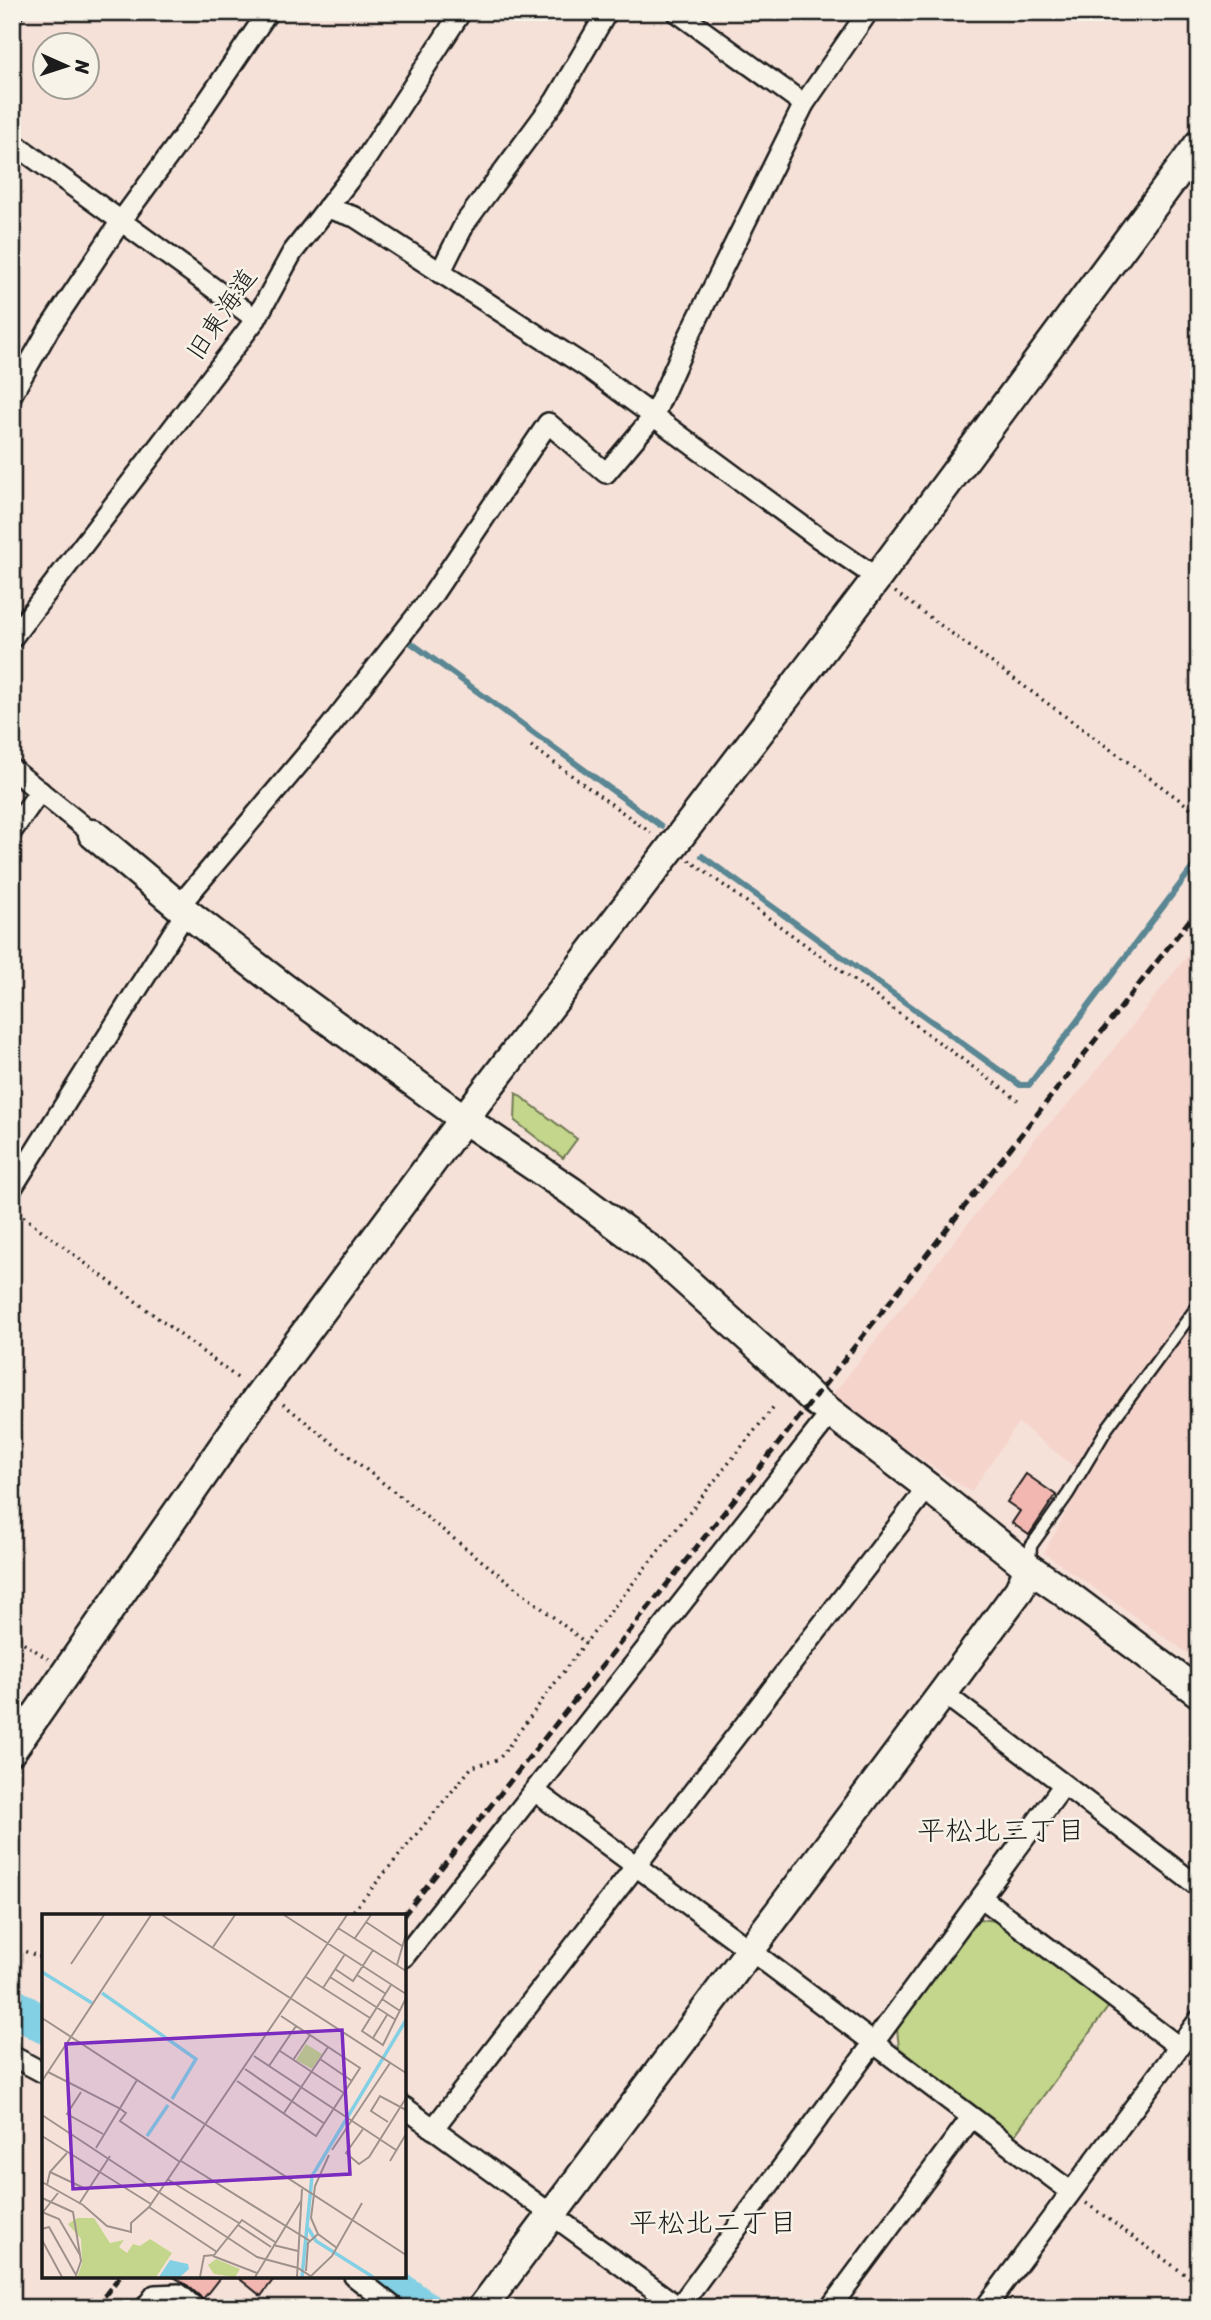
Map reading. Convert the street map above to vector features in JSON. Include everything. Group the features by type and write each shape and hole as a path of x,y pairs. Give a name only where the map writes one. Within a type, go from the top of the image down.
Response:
{"street":[{"path":"12,394 49,329 121,220 190,127 268,12"},
{"name":"旧東海道","path":"12,638 256,319 292,253 367,157 461,12"},
{"path":"440,273 465,223 555,102 607,12"},
{"path":"677,12 804,104"},
{"path":"12,1188 182,909 431,597 548,423 606,473 653,417 688,338 804,104 868,12"},
{"path":"12,142 256,319"},
{"path":"12,1750 259,1395 464,1119 877,578 1199,144"},
{"path":"327,208 355,217 591,370 877,578"},
{"path":"12,769 182,909 283,987 656,1254 813,1399 1030,1568 1199,1693"},
{"path":"12,831 40,791"},
{"path":"406,1954 831,1413"},
{"path":"433,2129 928,1487"},
{"path":"489,2300 943,1693 1019,1590 1030,1568"},
{"path":"943,1693 1199,1887"},
{"path":"406,2109 679,2307 1063,1786"},
{"path":"536,1792 1070,2191"},
{"path":"982,1898 1179,2047"},
{"path":"985,2308 1199,2020"},
{"path":"12,2056 42,2072"},
{"path":"830,2308 971,2118"},
{"path":"357,2278 395,2308"},
{"path":"145,2308 155,2295 179,2294 195,2308"}],"lane":[{"path":"1030,1568 1031,1546 1068,1494 1108,1427 1199,1304"}],"path":[{"path":"877,578 1199,814"},
{"path":"531,746 1018,1100"},
{"path":"12,1208 259,1395 278,1400 586,1643"},
{"path":"351,1914 472,1767 499,1759 586,1643 775,1405"},
{"path":"12,1635 67,1671"},
{"path":"12,1947 42,1957"},
{"path":"1070,2191 1197,2283"}],"shaded area":[{"path":"1199,941 1199,1293 1100,1425 1076,1468 1018,1423 971,1492 830,1398 1034,1140 1082,1089"},
{"path":"1199,1313 1199,1661 1044,1553 1110,1432"}],"green space":[{"path":"516,1093 577,1139 563,1158 515,1121"},
{"path":"978,1919 998,1921 1109,2006 1014,2136 899,2048 897,2029"}],"building":[{"path":"1026,1474 1056,1495 1029,1535 1012,1523 1020,1511 1007,1502"},
{"path":"175,2278 219,2278 203,2299"},
{"path":"238,2278 274,2278 261,2296"}],"waterway":[{"path":"410,642 661,826"},
{"path":"702,856 1020,1085 1029,1085 1199,859"},
{"path":"12,2006 42,2024"},
{"path":"383,2278 423,2308"}],"railway":[{"path":"405,1914 1199,908"},
{"path":"95,2308 118,2278"}],"district":[{"name":"平松北三丁目","path":"1001,1830"},
{"name":"平松北二丁目","path":"713,2222"}]}
